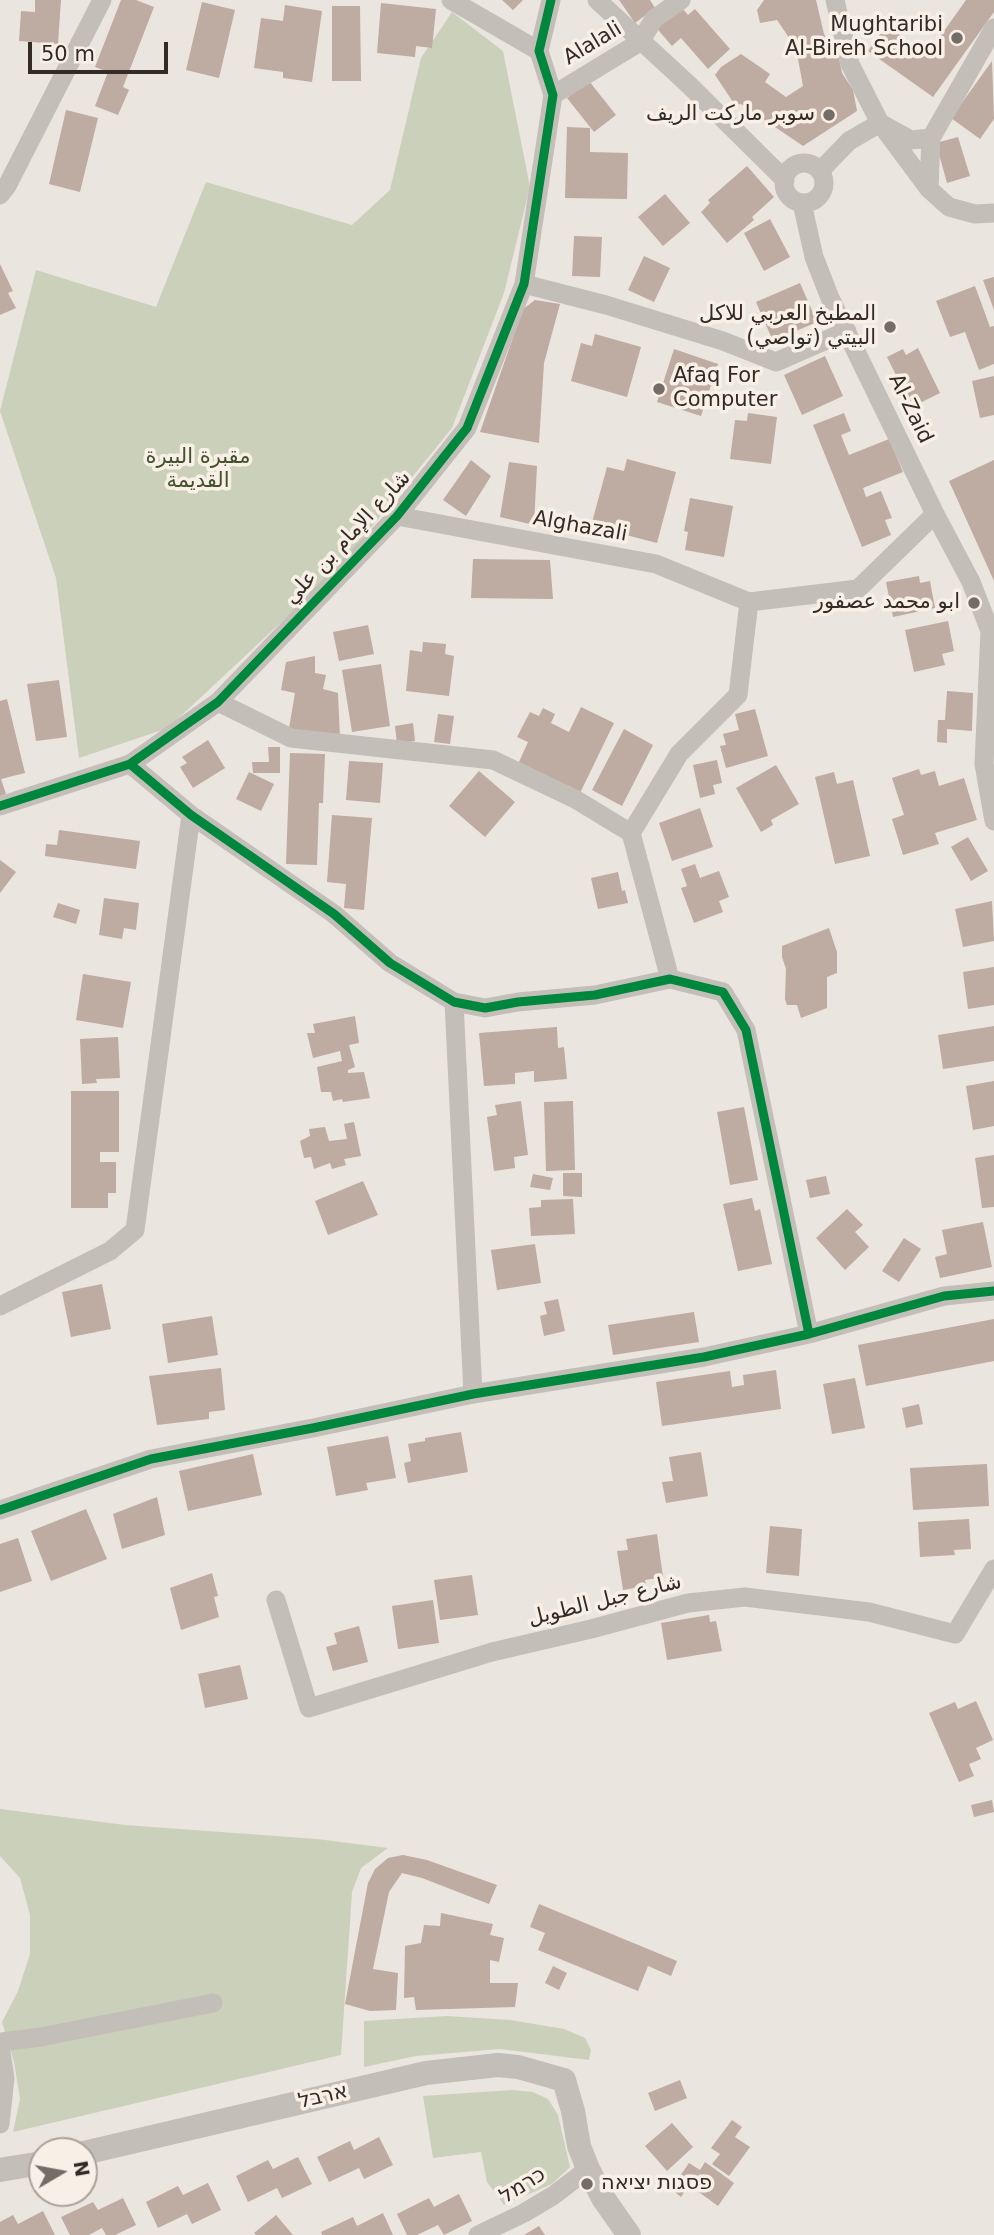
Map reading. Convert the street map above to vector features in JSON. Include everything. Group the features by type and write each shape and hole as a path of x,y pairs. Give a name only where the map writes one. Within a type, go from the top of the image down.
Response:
{"street":[{"path":"0,195 102,0"},
{"path":"451,0 539,51"},
{"path":"551,0 539,51 553,94"},
{"path":"597,0 689,85 785,180"},
{"name":"Alalali","path":"553,94 640,42 653,19 681,0"},
{"path":"835,0 850,64 880,124 929,189 949,207 975,214 994,213"},
{"path":"929,189 931,138 994,28"},
{"name":"شارع الإمام بن علي","path":"0,806 130,765 218,702 397,516 467,428 524,284 553,94"},
{"path":"880,124 911,140 931,138"},
{"path":"820,171 849,141 880,124"},
{"path":"809,164 820,171 824,184 814,200 802,203 791,198 785,187 790,169 796,165 809,164"},
{"name":"Al-Zaid","path":"802,203 814,257 992,630"},
{"path":"524,284 606,305 723,341 776,362 847,331"},
{"path":"631,833 679,754 738,695 749,602 858,589 935,514"},
{"name":"Alghazali","path":"397,516 656,564 749,602"},
{"path":"992,630 984,764 994,821"},
{"path":"218,702 291,738 494,760 575,799 631,833 670,979"},
{"path":"130,765 191,815 334,914 390,963 454,1002 485,1008 595,995 670,979 723,992 746,1030 809,1334"},
{"path":"0,1306 110,1251 135,1230 191,815"},
{"path":"454,1002 473,1394"},
{"path":"0,1510 151,1458 313,1429 473,1394 704,1357 809,1334 944,1296 994,1291"},
{"name":"شارع جبل الطويل","path":"276,1600 309,1708 492,1652 688,1603 745,1597 869,1612 955,1634 994,1569"},
{"path":"0,2124 5,2078 0,2044 213,2003"},
{"name":"ארבל","path":"98,2150 426,2073 498,2065 518,2067 564,2080 579,2146 588,2169"},
{"path":"0,2170 28,2166"},
{"path":"0,2178 28,2167"},
{"path":"588,2169 603,2198 629,2235"},
{"name":"כרמל","path":"478,2235 524,2213 554,2195 588,2169"}],"green space":[{"name":"مقبرة البيرة القديمة","path":"452,12 503,51 530,187 504,293 452,428 335,572 168,728 79,758 56,578 0,411 36,270 156,307 206,182 352,225 390,190 421,58"},
{"path":"0,1809 125,1825 317,1839 388,1848 361,1868 352,1892 341,2055 13,2132 20,2099 14,2062 2,2022 18,1991 30,1954 30,1915 20,1878 0,1856"},
{"path":"447,2016 510,2020 564,2029 585,2038 591,2050 589,2060 500,2049 416,2056 364,2067 364,2021"},
{"path":"512,2090 533,2092 548,2099 558,2115 570,2167 552,2184 504,2205 487,2182 481,2152 433,2158 423,2096"}],"building":[{"path":"35,0 61,0 58,44 19,41 21,11 35,12"},
{"path":"121,0 136,0 154,7 123,87 129,90 118,115 95,106 108,72 95,67"},
{"path":"502,0 523,0 513,10"},
{"path":"619,0 650,0 655,8 635,23"},
{"path":"764,0 816,0 824,34 839,58 842,73 853,90 857,111 803,146 741,104 735,105 715,75 721,67 741,54 770,74 765,82 786,97 803,86 796,48 777,20 760,23 757,10"},
{"name":"Mughtaribi Al-Bireh School","path":"966,0 994,0 994,12 933,97 868,51 886,25 927,55"},
{"path":"202,2 235,10 219,78 186,70"},
{"path":"381,3 436,9 432,48 416,46 415,57 377,53"},
{"path":"678,3 688,15 695,9 730,49 708,69 681,38 672,46 653,24"},
{"path":"285,5 322,11 312,82 283,78 283,72 254,68 261,18 283,21"},
{"path":"332,6 360,6 361,81 332,81"},
{"path":"992,61 994,119 980,139 951,118"},
{"path":"589,81 616,115 594,132 567,98"},
{"path":"66,110 98,118 80,192 49,184"},
{"path":"567,127 590,128 590,152 628,153 627,199 565,198"},
{"path":"958,137 970,176 947,183 936,143"},
{"path":"747,166 774,197 752,217 754,220 727,243 701,212 710,203 708,200"},
{"path":"665,194 690,223 663,246 638,217"},
{"path":"770,219 790,257 764,271 744,233"},
{"path":"574,236 602,237 600,277 572,276"},
{"path":"644,256 670,268 654,302 628,290"},
{"path":"0,264 13,291 8,293 16,308 0,315"},
{"path":"994,277 994,310 983,280"},
{"path":"800,283 817,322 773,341 756,302"},
{"path":"975,286 990,327 994,326 994,364 979,370 965,332 950,337 936,301"},
{"path":"535,300 560,304 544,363 539,443 480,432 523,309"},
{"path":"595,334 641,347 627,397 571,381 581,343 592,346"},
{"path":"918,348 940,393 912,407 887,357 903,349 906,355"},
{"path":"674,349 718,364 701,416 657,402"},
{"path":"825,356 843,396 802,415 784,375"},
{"path":"994,376 994,415 980,418 972,381"},
{"path":"748,413 777,417 771,464 730,459 735,420 747,421"},
{"path":"844,413 851,431 841,435 849,455 889,439 903,472 863,488 866,497 881,491 892,518 885,520 891,535 862,547 813,425"},
{"path":"627,459 676,472 657,543 591,526 607,467 624,471"},
{"path":"471,460 491,476 466,516 443,500"},
{"path":"994,460 994,581 949,481"},
{"path":"509,462 537,466 534,525 500,517"},
{"path":"690,498 733,506 724,557 685,550 688,532 684,531"},
{"path":"473,559 550,560 553,599 471,598"},
{"path":"919,576 920,583 930,581 935,608 893,617 886,582"},
{"path":"948,621 954,651 942,654 945,665 914,672 905,630"},
{"path":"368,625 374,654 339,661 333,632"},
{"path":"423,642 446,644 445,654 454,656 449,696 406,691 410,650 422,652"},
{"path":"315,656 315,673 326,675 323,689 338,693 340,738 289,728 295,693 281,690 286,662"},
{"path":"381,664 390,726 352,732 342,670"},
{"path":"59,680 67,737 36,741 27,684"},
{"path":"947,691 973,693 972,731 947,729 947,743 937,742 938,720 945,720"},
{"path":"7,699 25,773 1,779 6,794 0,796 0,701"},
{"path":"581,707 614,723 580,793 519,762 528,742 517,737 530,712 539,716 543,708 555,714 551,723 569,732"},
{"path":"755,709 768,756 726,768 720,746 726,745 723,734 739,730 735,714"},
{"path":"438,714 454,716 450,744 434,742"},
{"path":"413,723 415,741 397,744 395,726"},
{"path":"624,729 653,745 622,806 592,790"},
{"path":"208,740 225,768 193,788 180,767 187,763 182,757"},
{"path":"268,747 280,747 280,773 253,773 252,762 269,762"},
{"path":"290,753 325,754 323,803 319,803 317,865 286,864"},
{"path":"717,760 722,783 713,785 715,794 700,798 693,765"},
{"path":"349,761 383,763 380,803 346,800"},
{"path":"776,765 799,804 771,820 773,825 761,832 736,788"},
{"path":"919,769 921,775 935,771 939,786 964,778 977,820 935,833 939,844 903,855 892,819 904,815 892,778"},
{"path":"479,771 515,802 485,837 449,806"},
{"path":"249,772 274,784 261,811 236,799"},
{"path":"834,772 837,784 853,780 870,856 835,864 815,777"},
{"path":"700,808 713,847 672,861 659,823"},
{"path":"332,815 372,818 364,910 344,908 346,884 327,882"},
{"path":"59,830 140,841 136,869 45,856 46,844 57,845"},
{"path":"968,837 988,871 971,881 951,847"},
{"path":"0,860 16,872 0,893"},
{"path":"695,864 700,878 719,871 729,897 719,901 723,912 694,923 681,888 687,886 681,869"},
{"path":"618,872 628,903 598,909 591,878"},
{"path":"104,898 139,903 136,930 124,928 122,939 99,935"},
{"path":"992,901 994,941 963,947 955,909"},
{"path":"58,903 80,910 76,924 53,917"},
{"path":"829,928 837,952 837,973 827,977 827,1008 801,1018 797,1005 787,1005 785,999 786,969 782,946"},
{"path":"994,967 994,1005 968,1009 963,972"},
{"path":"83,974 131,982 123,1028 76,1020"},
{"path":"355,1016 359,1043 349,1045 355,1067 348,1070 348,1073 364,1072 370,1098 333,1101 331,1092 321,1092 317,1067 342,1061 340,1051 313,1058 307,1033 315,1033 313,1024"},
{"path":"994,1026 994,1061 943,1069 938,1035"},
{"path":"557,1027 558,1048 564,1047 567,1079 534,1082 534,1071 515,1073 515,1084 484,1086 479,1033"},
{"path":"118,1037 120,1078 96,1079 97,1083 82,1084 80,1039"},
{"path":"994,1081 994,1126 973,1130 966,1086"},
{"path":"71,1091 119,1091 119,1152 100,1152 100,1162 116,1162 116,1193 108,1193 108,1208 71,1208"},
{"path":"521,1101 528,1155 514,1157 515,1168 494,1171 487,1117 497,1115 495,1105"},
{"path":"573,1101 575,1170 546,1171 544,1102"},
{"path":"744,1107 758,1180 730,1185 717,1112"},
{"path":"354,1122 361,1156 344,1159 346,1165 332,1169 330,1163 314,1169 311,1157 304,1158 300,1141 310,1136 309,1129 325,1127 329,1141 347,1139 344,1124"},
{"path":"994,1155 994,1207 982,1208 975,1158"},
{"path":"563,1173 582,1173 582,1197 563,1196"},
{"path":"533,1174 553,1178 550,1190 530,1187"},
{"path":"826,1176 830,1194 810,1198 806,1180"},
{"path":"363,1181 378,1215 328,1235 315,1201"},
{"path":"752,1198 755,1211 760,1209 772,1264 738,1271 723,1204"},
{"path":"573,1199 575,1234 531,1236 529,1208 541,1207 541,1200"},
{"path":"847,1209 863,1225 855,1232 869,1247 845,1270 816,1238"},
{"path":"983,1222 992,1267 940,1278 935,1257 947,1254 942,1230"},
{"path":"904,1238 921,1249 899,1282 882,1271"},
{"path":"535,1244 541,1283 497,1290 491,1250"},
{"path":"102,1284 111,1329 71,1337 62,1292"},
{"path":"558,1299 565,1331 544,1336 540,1316 547,1314 544,1302"},
{"path":"694,1312 699,1342 613,1355 608,1325"},
{"path":"212,1316 218,1355 168,1363 162,1324"},
{"path":"994,1319 994,1361 866,1386 858,1345"},
{"path":"221,1368 225,1410 209,1412 209,1419 157,1425 149,1376"},
{"path":"776,1370 781,1409 662,1426 656,1382 730,1371 732,1387 744,1385 743,1375"},
{"path":"855,1378 865,1428 832,1434 823,1384"},
{"path":"919,1404 923,1424 906,1428 902,1408"},
{"path":"461,1432 468,1472 408,1483 404,1463 411,1461 408,1444"},
{"path":"388,1436 396,1478 366,1483 368,1490 336,1496 327,1447"},
{"path":"701,1452 708,1496 666,1503 662,1482 673,1481 669,1457"},
{"path":"253,1454 262,1495 188,1511 179,1471"},
{"path":"987,1464 989,1506 913,1510 910,1468"},
{"path":"157,1497 165,1535 122,1549 113,1514"},
{"path":"86,1509 107,1559 51,1581 31,1531"},
{"path":"969,1519 971,1549 954,1550 955,1555 920,1557 918,1522"},
{"path":"770,1526 802,1529 799,1576 766,1573"},
{"path":"657,1534 663,1577 645,1580 646,1586 623,1590 617,1551 628,1550 626,1539"},
{"path":"18,1538 32,1581 0,1592 0,1544"},
{"path":"212,1573 218,1596 214,1597 219,1617 181,1630 170,1588"},
{"path":"472,1575 478,1615 440,1620 434,1580"},
{"path":"433,1600 439,1643 398,1649 392,1606"},
{"path":"709,1615 710,1622 716,1621 722,1651 667,1660 661,1623"},
{"path":"359,1626 368,1662 333,1671 326,1647 337,1644 334,1633"},
{"path":"240,1665 248,1699 205,1708 198,1674"},
{"path":"976,1701 993,1740 976,1748 981,1759 969,1764 974,1776 959,1782 929,1713 955,1702 958,1709"},
{"path":"992,1800 994,1812 974,1817 971,1805"},
{"path":"403,1855 427,1860 497,1885 489,1904 402,1873 389,1892 373,1969 398,1973 396,2010 370,2011 345,2004 368,1883 375,1869 388,1858"},
{"path":"539,1904 677,1961 671,1976 648,1966 638,1991 538,1950 545,1933 530,1927"},
{"path":"441,1913 493,1924 490,1935 504,1938 499,1962 490,1960 490,1983 518,1983 515,2007 416,2010 414,1997 404,1998 405,1946 421,1943 424,1925 440,1926"},
{"path":"553,1966 567,1973 559,1990 545,1983"},
{"path":"680,2080 687,2098 655,2111 648,2093"},
{"path":"732,2120 742,2127 735,2137 750,2147 729,2176 712,2164 720,2154 711,2148"},
{"path":"672,2123 693,2147 667,2171 645,2146"},
{"path":"379,2137 393,2165 364,2179 359,2168 329,2182 317,2157 350,2141 354,2150"},
{"path":"298,2157 312,2184 282,2198 277,2188 248,2202 236,2176 268,2160 273,2169"},
{"path":"705,2162 734,2183 718,2206 689,2185 681,2197 671,2189 689,2163 700,2170"},
{"path":"208,2183 221,2210 192,2224 187,2214 158,2228 146,2202 178,2186 183,2195"},
{"path":"459,2194 472,2221 444,2235 438,2225 417,2235 407,2235 397,2214 429,2198 434,2207"},
{"path":"123,2198 136,2225 115,2235 106,2235 102,2228 89,2235 70,2235 61,2217 82,2207 96,2207 98,2210"},
{"path":"43,2211 55,2235 0,2235 0,2222 13,2215 18,2224"},
{"path":"383,2213 393,2235 322,2235 321,2232 353,2217 357,2226"},
{"path":"276,2215 293,2235 254,2233"},
{"path":"539,2226 545,2235 524,2235"}],"cycle path":[{"path":"130,764 218,702 397,516 467,428 524,284 553,95 539,51 551,0"},
{"path":"0,806 130,764 191,815 334,914 390,963 454,1002 485,1008 595,995 670,979 723,992 746,1030 809,1334"},
{"path":"0,1510 151,1459 473,1394 704,1357 809,1334 944,1296 994,1291"}],"place":[{"name":"Mughtaribi Al-Bireh School","path":"957,38"},
{"name":"سوبر ماركت الريف","path":"829,115"},
{"name":"المطبخ العربي للاكل البيتي (تواصي)","path":"890,327"},
{"name":"Afaq For Computer","path":"659,389"},
{"name":"ابو محمد عصفور","path":"974,603"},
{"name":"פסגות יציאה","path":"587,2184"}]}
